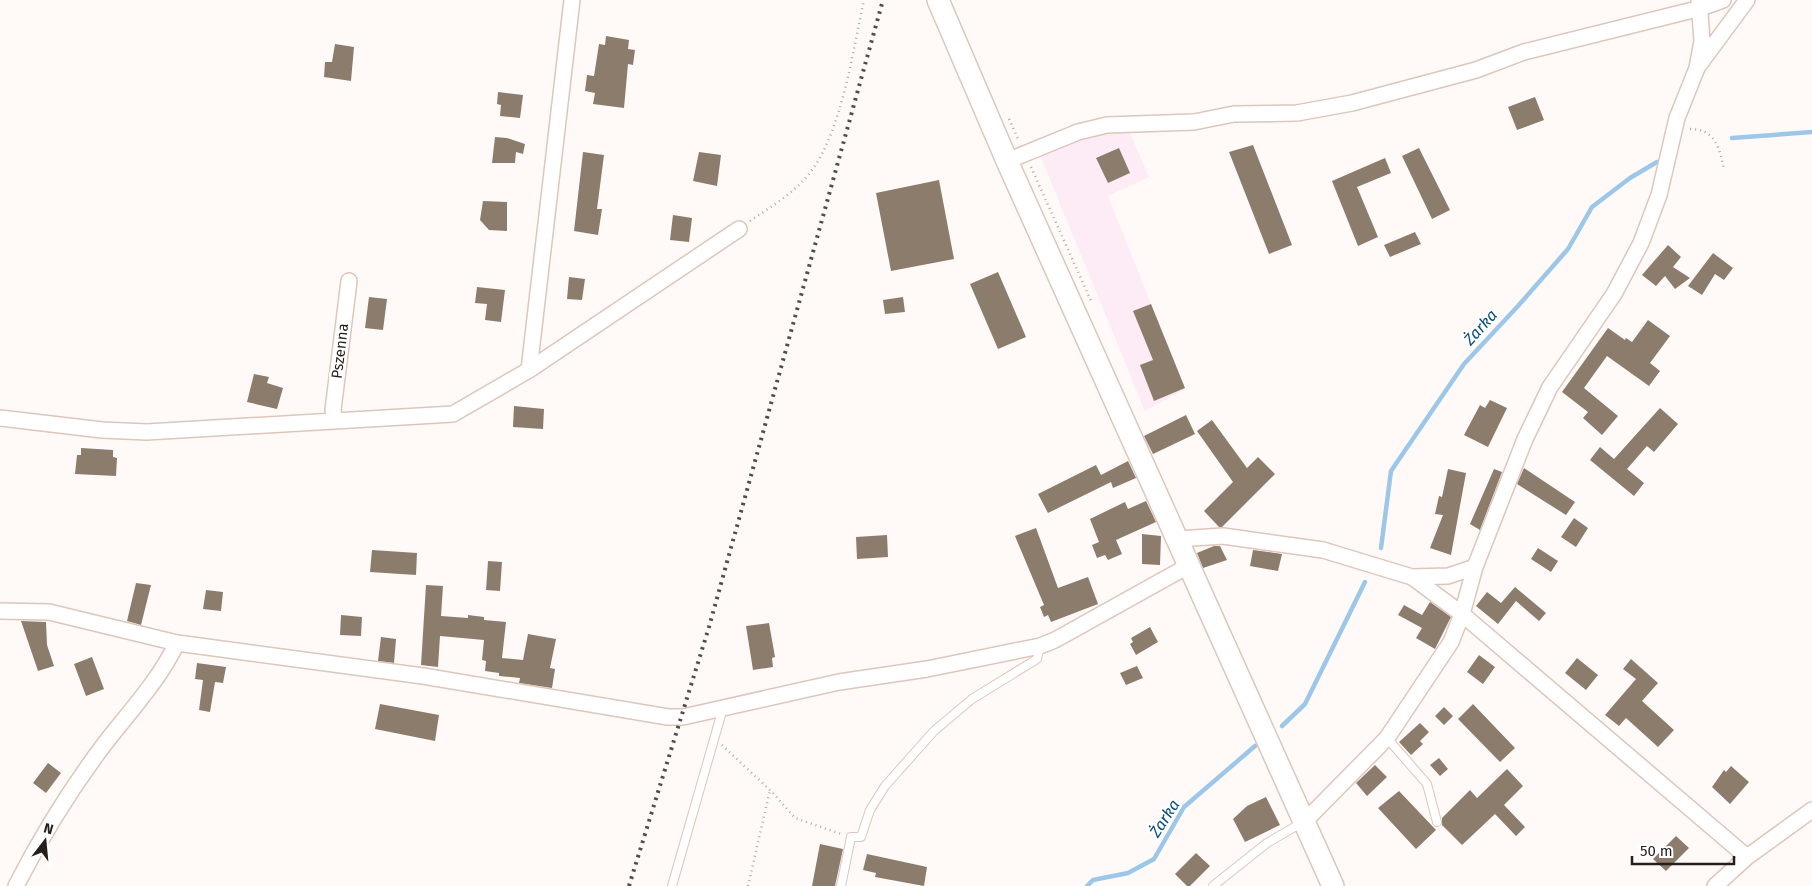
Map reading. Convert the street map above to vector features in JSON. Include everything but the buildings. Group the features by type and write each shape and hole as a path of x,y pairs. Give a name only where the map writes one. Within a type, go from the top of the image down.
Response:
{"main road":[{"path":"938,0 1007,161 1333,886"}],"street":[{"path":"529,370 572,0"},
{"path":"1007,161 1078,132 1107,125 1176,124 1234,114 1297,113 1352,103 1476,70 1524,52 1700,4 1723,0"},
{"path":"1697,68 1746,0"},
{"path":"1305,821 1387,738 1451,642 1462,614 1475,568 1526,439 1550,387 1614,294 1641,243 1659,195 1675,129 1697,68 1702,41 1700,4"},
{"path":"0,418 93,429 147,432 453,414 529,370 739,229"},
{"name":"Pszenna","path":"335,421 332,410 349,281"},
{"path":"1178,539 1223,536 1323,550 1412,577 1448,576 1475,568"},
{"path":"0,611 50,612 177,643 423,676 668,717 683,717 839,682 928,669 1040,646 1055,640 1188,566"},
{"path":"1412,577 1462,614 1746,857"},
{"path":"16,886 69,794 104,746 140,703 177,643"},
{"path":"1715,886 1746,857 1812,810"}],"lane":[{"path":"841,886 851,837 861,837 870,810 885,786 934,731 972,699 1037,659 1040,646"},
{"path":"672,886 723,708"},
{"path":"1387,738 1427,784 1437,822"},
{"path":"1213,886 1267,843 1286,834 1305,821"}],"path":[{"path":"739,229 793,190 812,171 824,150 836,115 864,0"},
{"path":"1675,129 1701,129 1712,137 1721,154 1724,170"},
{"path":"714,737 770,790 796,818 851,837"},
{"path":"748,886 770,790"}],"shaded area":[{"path":"1128,129 1149,177 1108,196 1185,389 1145,411 1040,155 1083,137"}],"waterway":[{"name":"Żarka","path":"1732,138 1812,132"},
{"name":"Żarka","path":"1381,548 1391,471 1464,364 1568,249 1592,207 1630,178 1657,162"},
{"name":"Żarka","path":"1282,726 1305,704 1365,582"},
{"name":"Żarka","path":"1087,886 1093,880 1128,873 1154,859 1184,807 1255,746"}],"railway":[{"path":"629,886 709,627 883,0"}]}
